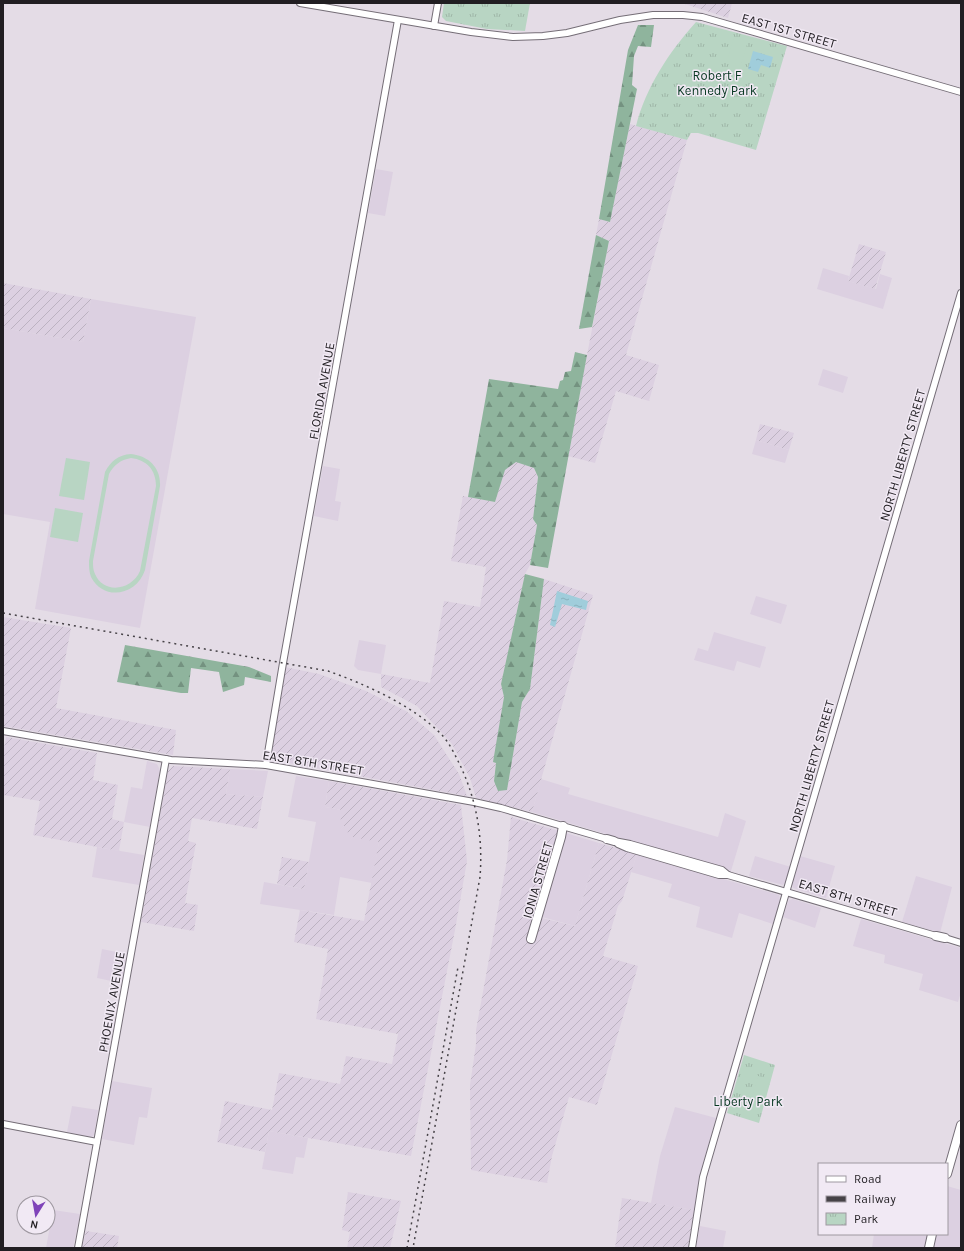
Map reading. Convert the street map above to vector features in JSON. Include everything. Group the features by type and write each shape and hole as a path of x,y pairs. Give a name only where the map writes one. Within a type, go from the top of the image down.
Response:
{"main road":[{"name":"IONIA STREET","path":"531,939 562,837 563,826"},
{"name":"EAST 8TH STREET","path":"936,936 945,938"},
{"path":"948,1170 961,1125"},
{"path":"929,1248 932,1235"}],"street":[{"name":"EAST 1ST STREET","path":"300,3 501,36 537,36 567,33 631,17 653,15 684,15 702,17 961,92"},
{"path":"434,26 438,3"},
{"name":"FLORIDA AVENUE","path":"266,765 398,20"},
{"name":"NORTH LIBERTY STREET","path":"692,1248 703,1177 961,293"},
{"name":"EAST 8TH STREET","path":"3,731 166,760 266,765 474,802 610,840 627,848 719,876 728,875 936,936"},
{"name":"PHOENIX AVENUE","path":"78,1248 166,760"},
{"name":"EAST 8TH STREET","path":"945,938 961,943"},
{"path":"3,1124 97,1142"}],"shaded area":[{"path":"682,3 732,3 728,18"},
{"path":"630,124 687,140 626,355 659,365 649,401 616,391 595,463 568,456 609,241 596,235 599,219 610,222"},
{"path":"376,169 393,172 385,216 368,213"},
{"path":"859,244 886,252 875,289 848,281"},
{"path":"823,268 849,276 848,281 876,289 880,274 892,278 883,309 817,289"},
{"path":"3,283 91,299 83,342 3,328"},
{"path":"91,299 196,317 140,628 35,609 50,522 3,514 3,328 83,342"},
{"path":"823,369 848,377 843,393 818,385"},
{"path":"760,424 794,433 789,450 756,440"},
{"path":"756,440 789,450 785,463 752,454"},
{"path":"516,461 534,468 538,477 533,519 537,525 530,565 525,574 501,684 504,697 494,762 496,762 494,781 507,790 522,702 530,689 544,579 593,595 532,812 476,798 470,778 452,744 417,706 381,687 381,674 430,683 444,601 480,607 486,567 451,561 463,496 495,502 505,469"},
{"path":"323,466 340,469 335,501 341,502 338,521 314,516"},
{"path":"756,596 787,605 781,624 750,614"},
{"path":"3,617 71,628 56,708 176,730 173,755 3,726"},
{"path":"714,632 766,647 760,668 737,661 734,671 694,660 698,648 708,651"},
{"path":"359,640 386,645 381,674 358,670 354,666"},
{"path":"285,667 319,674 366,691 406,711 434,735 459,774 467,796 272,760 270,755"},
{"path":"6,737 97,753 93,780 118,785 112,819 124,822 119,851 33,835 40,801 3,795 3,754"},
{"path":"147,761 157,764 160,770 150,827 124,822 131,787 142,789"},
{"path":"173,766 230,769 226,794 263,797 257,829 192,818 188,841 196,843 185,903 198,905 194,931 141,922 168,771"},
{"path":"230,769 268,771 263,797 226,794"},
{"path":"296,776 329,781 325,807 342,810 349,827 379,842 372,883 340,877 334,915 260,904 264,882 304,889 316,822 288,817"},
{"path":"541,779 570,788 568,794 718,837 725,813 746,821 731,871 532,812"},
{"path":"329,781 461,805 467,861 411,1156 269,1131 265,1152 217,1142 225,1101 272,1110 279,1073 340,1084 346,1056 392,1064 398,1034 316,1019 328,949 294,942 300,910 364,921 379,842 347,836 349,827 340,825 342,810 325,807"},
{"path":"511,817 566,833 542,918 575,926 599,843 637,854 622,901 618,906 603,956 638,966 597,1105 569,1097 552,1156 547,1183 471,1170 470,1085 476,1044 476,1030 507,860"},
{"path":"566,833 599,843 575,926 542,917"},
{"path":"97,847 144,855 139,885 92,877"},
{"path":"637,854 779,895 779,905 773,924 739,913 732,938 696,927 700,907 668,897 672,884 631,872"},
{"path":"755,856 791,867 783,885 749,876"},
{"path":"800,856 835,866 826,898 793,888 792,884"},
{"path":"282,857 309,862 304,889 277,884"},
{"path":"916,876 952,887 940,933 902,922"},
{"path":"793,899 821,908 815,928 783,917 789,900"},
{"path":"861,919 961,948 961,992 958,1002 919,990 923,974 884,963 885,955 853,946"},
{"path":"102,949 126,954 121,983 97,978"},
{"path":"112,1081 152,1088 147,1118 139,1117 134,1145 102,1139"},
{"path":"72,1106 98,1110 94,1135 91,1137 67,1132"},
{"path":"675,1107 716,1118 700,1174 694,1210 651,1203 660,1156"},
{"path":"269,1131 308,1138 304,1158 296,1157 293,1174 262,1169"},
{"path":"948,1186 961,1190 961,1248 872,1248 874,1235 948,1235"},
{"path":"348,1192 401,1201 390,1248 347,1248 350,1232 342,1230"},
{"path":"622,1198 694,1210 688,1248 615,1248"},
{"path":"56,1210 80,1214 73,1248 46,1248 48,1235 56,1235"},
{"path":"700,1226 726,1231 723,1248 696,1248"},
{"path":"86,1231 119,1236 117,1248 82,1248"}],"green space":[{"path":"444,3 530,3 525,31 487,29 446,21 442,17"},
{"name":"Robert F Kennedy Park","path":"696,22 787,46 756,150 698,133 691,133 687,140 636,126 640,112 652,84 677,45"},
{"path":"638,25 654,25 651,47 638,46 634,56 632,85 637,89 610,222 599,219 628,50"},
{"path":"734,37 748,41 741,65 727,61"},
{"path":"596,235 609,241 592,327 579,329"},
{"path":"575,352 587,355 548,568 530,565 537,525 533,519 538,477 534,468 516,462 505,470 495,502 468,497 489,379 558,389 565,372 571,371"},
{"path":"131,454 143,457 153,464 160,480 160,486 145,570 141,579 128,590 112,592 104,590 97,585 91,577 89,571 89,561 105,472 115,459","holes":["131,458 137,459 150,467 156,480 140,571 136,577 125,586 118,588 111,587 99,581 93,569 93,561 109,474 113,468 121,462"]},
{"path":"66,458 90,462 84,500 59,496"},
{"path":"55,508 83,513 78,542 50,537"},
{"path":"525,574 544,579 530,689 522,702 507,790 498,791 494,781 496,763 493,762 504,697 501,684"},
{"path":"125,645 249,667 271,676 271,682 245,677 244,685 223,692 219,672 191,668 188,693 117,682"},
{"name":"Liberty Park","path":"744,1055 775,1065 759,1123 727,1113"},
{"path":"758,1076 770,1079 764,1100 752,1097"}],"water":[{"path":"753,51 773,57 770,68 761,65 758,72 748,69"},
{"path":"557,591 588,601 586,610 562,604 555,627 550,625"}],"railway":[{"path":"3,613 328,671 373,689 403,705 417,714 444,737 460,765 471,792 478,820 481,862 480,877 413,1248"},
{"path":"407,1248 458,967"}]}
